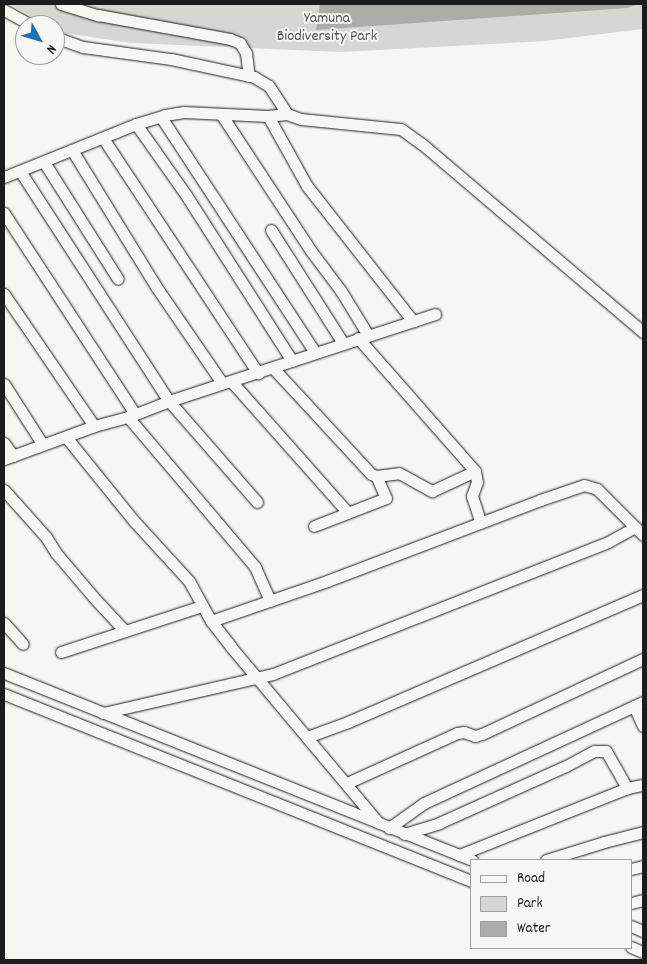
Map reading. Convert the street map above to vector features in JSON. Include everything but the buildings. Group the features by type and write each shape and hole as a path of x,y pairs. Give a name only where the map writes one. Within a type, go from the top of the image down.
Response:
{"street":[{"path":"61,4 98,15 230,39 240,43 246,53 249,76"},
{"path":"4,10 15,16"},
{"path":"65,41 83,47 171,59 249,76 270,86 288,114"},
{"path":"4,177 136,124 184,112 268,116 288,114 301,119 400,130 422,144 643,332"},
{"path":"221,114 311,251 341,291 363,337 475,471 477,482 472,496 481,523"},
{"path":"268,116 307,186 413,321"},
{"path":"161,117 315,352"},
{"path":"136,124 191,203 292,361"},
{"path":"103,138 258,373"},
{"path":"72,150 157,288 226,382 348,513"},
{"path":"44,162 118,279"},
{"path":"20,171 169,400 257,502"},
{"path":"4,213 131,415 254,566 270,601"},
{"path":"271,230 343,343"},
{"path":"4,294 94,426"},
{"path":"4,443 8,458 169,400 258,373 315,352 435,314"},
{"path":"273,368 366,469 376,476 387,497 314,526"},
{"path":"4,384 43,445"},
{"path":"66,437 134,521 189,581 211,621 384,826"},
{"path":"376,476 399,473 432,491 475,471"},
{"path":"103,714 273,674 639,531 597,489 584,486 211,621"},
{"path":"4,490 96,600 125,631"},
{"path":"307,737 348,722 643,595"},
{"path":"61,652 202,606"},
{"path":"4,623 23,644"},
{"path":"347,783 457,733 464,732 475,736 482,734 643,659"},
{"path":"4,673 84,703 103,714 255,772 384,826 470,859"},
{"path":"4,694 470,881"},
{"path":"384,826 424,803 638,704 643,726"},
{"path":"404,834 439,823 566,766 594,751 606,751 627,788"},
{"path":"459,855 627,788 643,785"},
{"path":"549,859 643,832"}],"green space":[{"name":"Yamuna Biodiversity Park","path":"10,4 643,4 643,29 545,41 341,52 131,43 65,33 65,15 29,15"}],"water":[{"path":"320,4 639,4 627,8 316,30"}]}
